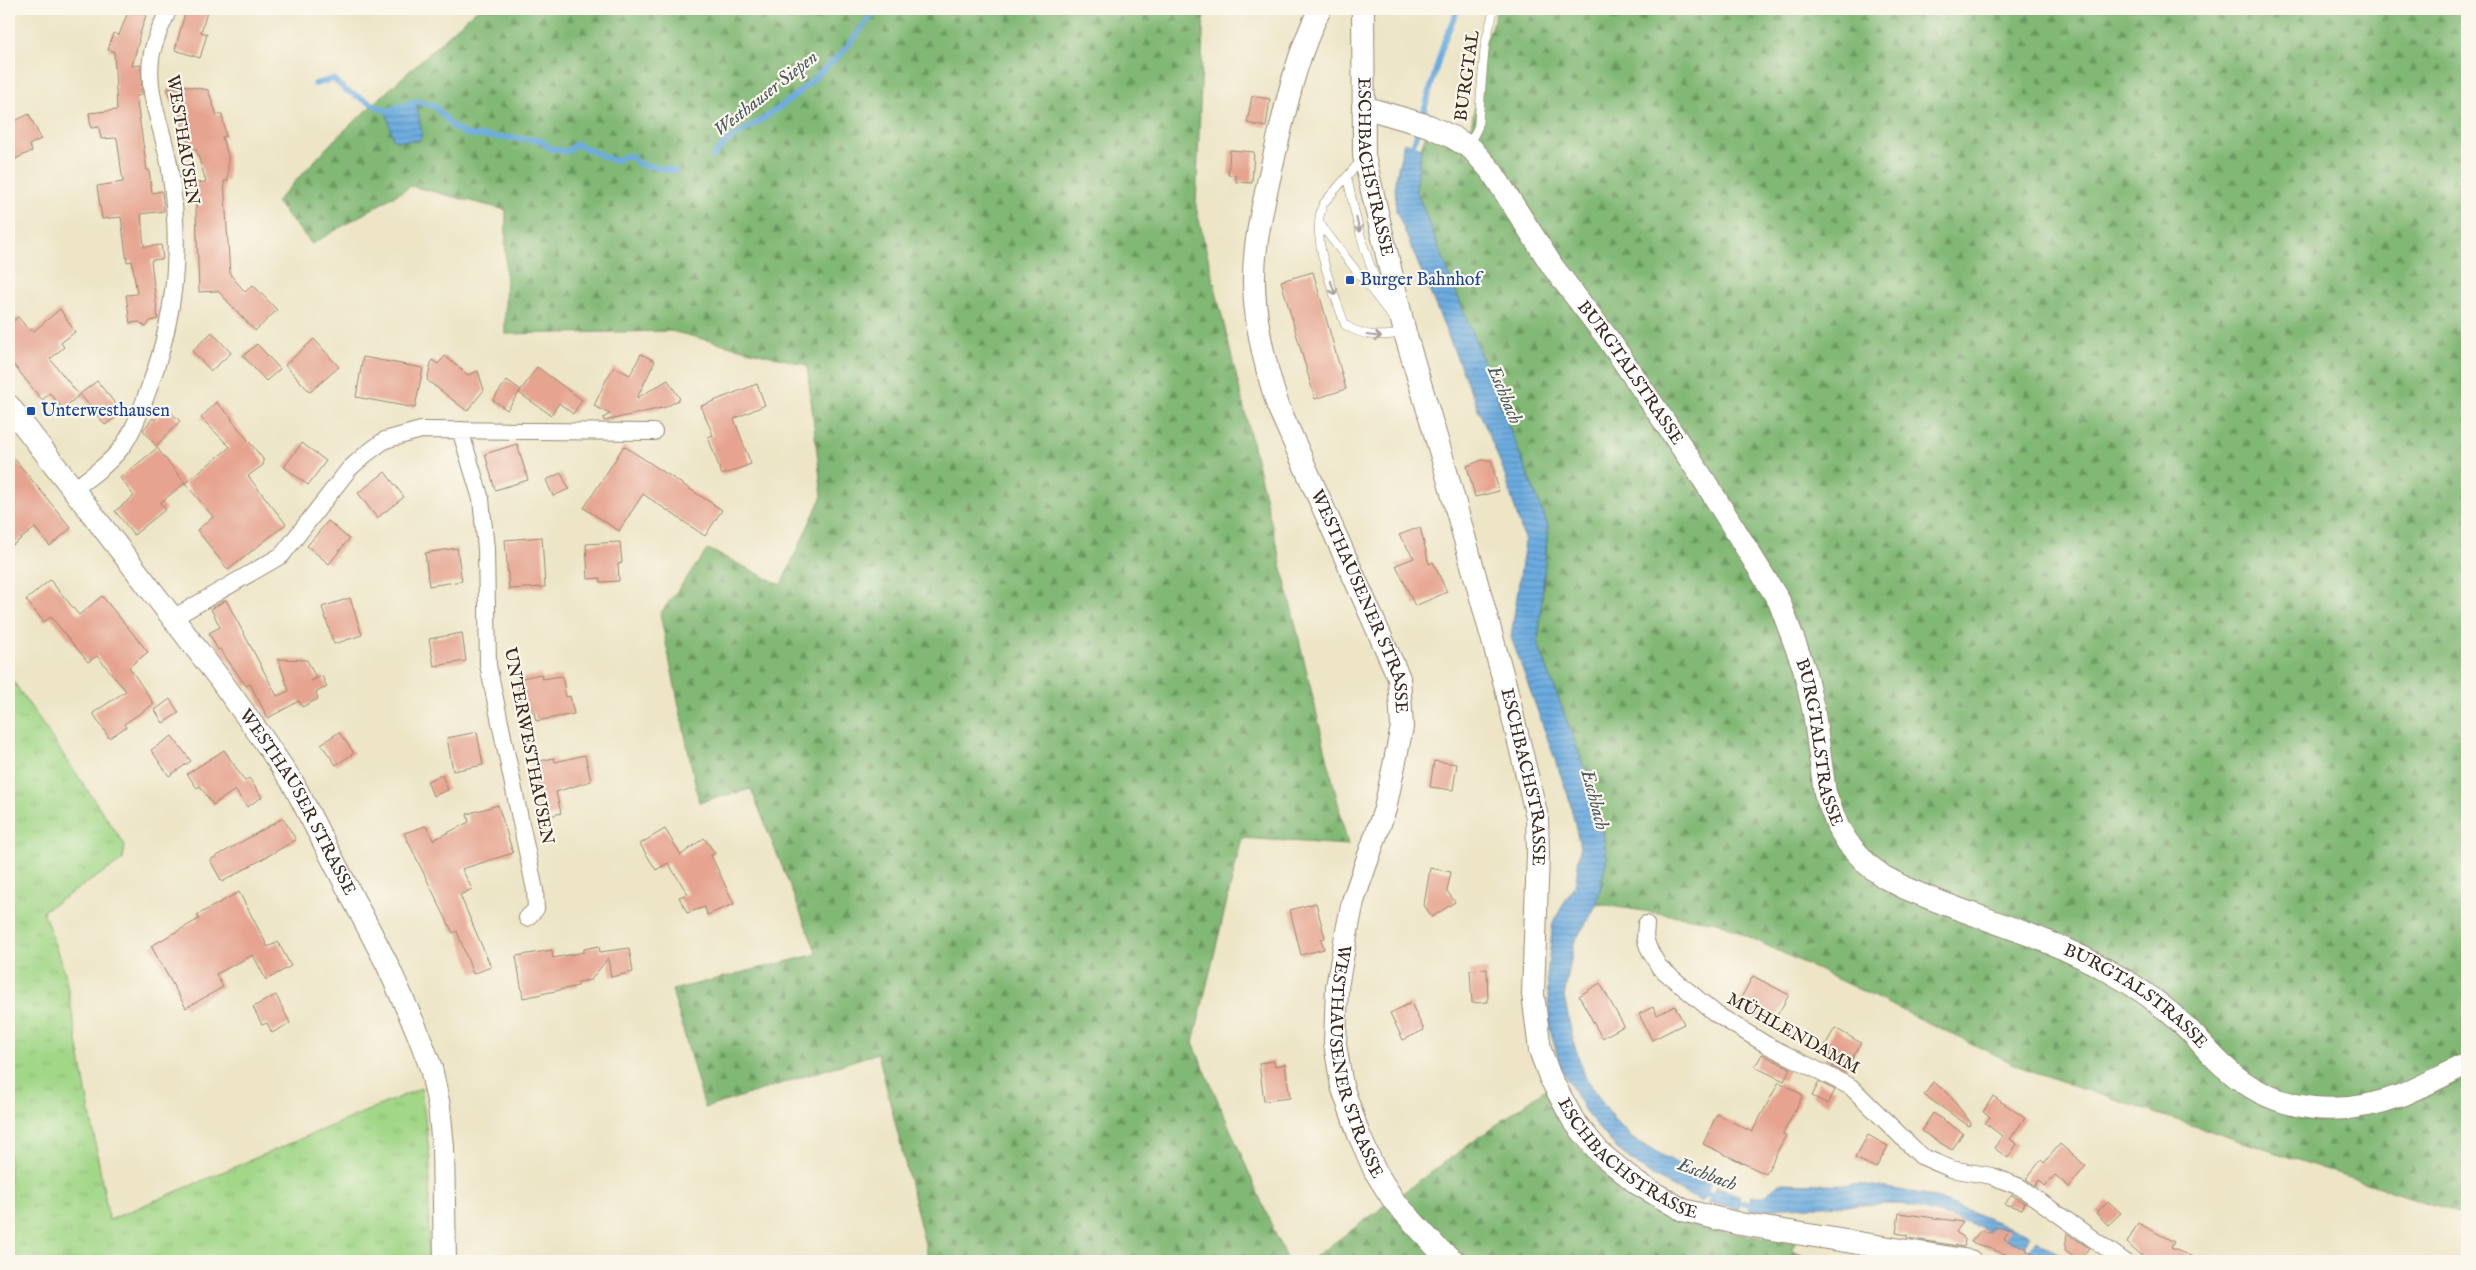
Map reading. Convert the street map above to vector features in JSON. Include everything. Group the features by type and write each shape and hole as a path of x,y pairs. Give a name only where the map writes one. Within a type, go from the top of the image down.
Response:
{"main road":[{"name":"WESTHAUSENER STRASSE","path":"1320,9 1298,59 1262,208 1254,274 1257,322 1264,362 1278,406 1400,678 1402,727 1385,809 1354,902 1337,987 1335,1044 1342,1086 1359,1135 1375,1171 1388,1191 1426,1237 1454,1261"},
{"name":"ESCHBACHSTRASSE","path":"1364,9 1364,156 1405,333 1442,457 1505,684 1533,796 1538,837 1533,973 1534,1014 1540,1050 1550,1077 1566,1109 1590,1143 1610,1163 1652,1194 1683,1210 1740,1224 1970,1261"},
{"name":"BURGTALSTRASSE","path":"1363,108 1420,123 1468,146 1486,164 1553,267 1620,357 1704,480 1772,588 1795,638 1806,676 1829,807 1844,836 1868,865 1884,877 1905,888 2030,934 2112,972 2166,1010 2236,1077 2261,1093 2280,1100 2326,1109 2342,1110 2402,1094 2467,1064"},
{"name":"WESTHAUSER STRASSE","path":"9,406 219,678 292,784 387,964 417,1031 430,1068 440,1106 443,1147 445,1261"}],"street":[{"name":"WESTHAUSEN","path":"74,489 110,461 123,446 143,404 167,337 176,266 174,198 167,152 151,92 151,58 168,9"},
{"path":"173,618 282,555 349,469 385,440 421,430 654,432"},
{"name":"UNTERWESTHAUSEN","path":"460,430 481,499 486,549 488,665 535,890 536,909 527,918"},
{"name":"MÜHLENDAMM","path":"1646,924 1645,937 1648,947 1659,967 1716,1014 1767,1045 1851,1087 1921,1156 1950,1169 1992,1176 2020,1187 2124,1261"}],"lane":[{"name":"BURGTAL","path":"1468,146 1478,126 1484,44 1494,9"},
{"path":"1364,156 1323,204 1319,213 1321,251 1344,325 1363,334 1380,337 1405,333"},
{"path":"1347,177 1363,246 1376,283 1405,333"},
{"path":"1319,223 1405,333"}],"green space":[{"path":"480,9 1204,9 1196,207 1348,845 1242,838 1193,1043 1287,1261 929,1261 878,1053 705,1108 672,990 817,954 751,789 699,802 660,614 708,549 781,585 822,496 807,365 671,331 505,334 506,210 411,186 312,244 276,202 334,140 474,12"},
{"path":"1498,9 2467,9 2467,1216 2031,1072 1718,922 1597,904 1607,857 1597,801 1538,644 1548,526 1416,190 1421,148 1429,126 1468,146 1485,44"},
{"path":"9,675 125,845 123,860 43,911 65,973 109,1220 421,1088 430,1158 428,1261 9,1261"},
{"path":"1547,1088 1564,1125 1581,1149 1619,1185 1648,1206 1690,1225 1795,1242 1793,1251 1815,1261 1309,1261"}],"water":[{"path":"416,101 422,134 419,141 397,141 393,139 386,111"},
{"path":"1404,142 1421,148 1416,190 1548,526 1538,644 1597,801 1607,857 1597,904 1574,943 1564,997 1574,1044 1586,1079 1613,1118 1633,1139 1711,1182 1702,1202 1652,1176 1617,1149 1585,1111 1561,1068 1550,1029 1547,975 1553,923 1576,882 1580,847 1569,798 1511,637 1525,542 1503,469 1396,210 1395,182"},
{"path":"1779,1183 1868,1185 1929,1195 2030,1235 2023,1249 1970,1223 1902,1204 1782,1207 1770,1210 1749,1210 1751,1196 1765,1196"},
{"path":"1717,1186 1740,1196 1738,1209 1708,1202"},
{"path":"2036,1240 2070,1261 2040,1261 2028,1251"}],"building":[{"path":"129,9 148,9 132,66 141,65 142,95 136,96 147,170 149,170 152,193 162,191 164,211 141,214 144,247 161,245 163,259 151,260 158,319 150,321 146,327 139,322 130,323 126,295 137,294 132,261 127,262 121,217 102,219 97,186 123,182 117,138 101,139 99,127 91,128 89,113 117,110 114,51 108,50 113,33 119,35"},
{"path":"186,9 208,9 201,32 207,34 200,58 175,50"},
{"path":"181,85 208,90 217,115 222,114 226,136 222,137 228,156 228,181 224,181 230,274 245,292 253,285 277,310 255,331 218,291 199,292 195,183 206,182 196,149 190,151 176,103 172,104 167,89"},
{"path":"1252,96 1270,99 1266,127 1247,123"},
{"path":"29,114 41,139 29,145 32,151 9,162 9,124"},
{"path":"1230,150 1254,152 1252,183 1236,182 1236,176 1228,175"},
{"path":"1313,272 1346,389 1315,399 1281,281"},
{"path":"60,309 75,332 61,343 64,347 50,359 79,395 63,409 50,393 42,400 9,359 9,324 18,317 30,331 32,329 34,331"},
{"path":"212,332 231,353 211,371 192,351"},
{"path":"314,339 339,367 310,392 285,365"},
{"path":"257,344 280,369 266,381 243,356"},
{"path":"641,354 655,361 637,398 668,380 680,399 666,407 604,421 603,418 610,414 594,406 607,378 614,367 630,375"},
{"path":"445,356 468,375 478,371 484,390 467,411 427,380 432,360 438,364"},
{"path":"363,357 423,368 415,408 356,397"},
{"path":"537,367 582,400 573,414 559,403 551,415 519,393"},
{"path":"507,380 521,390 507,410 493,400"},
{"path":"97,381 122,412 105,425 80,394"},
{"path":"757,384 765,405 734,419 751,464 722,475 708,437 713,435 701,406"},
{"path":"216,402 232,418 263,459 263,465 248,476 286,524 228,570 197,530 213,517 185,483 230,447 201,418"},
{"path":"166,408 180,421 156,446 143,430 153,418 155,420"},
{"path":"302,443 326,461 308,485 284,467"},
{"path":"517,444 528,480 495,490 485,454"},
{"path":"624,446 722,510 705,536 643,494 619,531 584,508"},
{"path":"157,448 185,483 160,503 166,509 134,535 115,511 134,496 120,478"},
{"path":"9,452 71,528 50,546 35,528 9,548"},
{"path":"1482,460 1491,460 1499,491 1475,497 1467,466"},
{"path":"385,472 404,497 377,518 358,493"},
{"path":"561,473 569,489 553,496 546,480"},
{"path":"328,521 349,539 329,564 307,546"},
{"path":"1420,527 1429,564 1433,562 1447,592 1415,606 1396,565 1414,558 1399,535"},
{"path":"542,537 545,587 509,589 505,540"},
{"path":"620,542 622,563 618,564 619,581 600,582 600,578 588,579 586,544"},
{"path":"457,548 462,581 429,586 425,553"},
{"path":"50,580 79,615 102,596 148,652 129,667 154,704 124,724 126,727 109,738 93,713 126,691 97,656 88,662 51,617 44,622 26,600"},
{"path":"350,598 362,635 334,644 322,607"},
{"path":"226,600 277,696 289,691 278,659 307,660 316,678 311,681 322,676 327,687 316,692 318,699 302,707 299,701 268,718 250,684 246,686 220,649 218,650 209,633 220,627 211,609"},
{"path":"462,633 466,661 434,666 429,639"},
{"path":"541,674 542,679 562,676 566,697 570,696 574,714 536,721 534,712 526,713 524,701 521,702 517,679"},
{"path":"170,699 179,713 163,723 155,710"},
{"path":"339,732 354,753 336,765 321,744"},
{"path":"477,732 483,765 453,771 447,738"},
{"path":"172,736 191,761 169,776 151,750"},
{"path":"224,750 245,781 249,778 262,797 247,807 235,790 213,805 200,786 197,788 187,774"},
{"path":"585,755 591,781 556,792 561,813 542,818 531,774 538,773 535,762 554,758 555,762"},
{"path":"1434,761 1457,764 1453,790 1430,787"},
{"path":"442,775 448,790 433,796 427,781"},
{"path":"498,805 513,853 462,869 472,889 460,895 491,967 473,974 457,931 453,933 404,833 426,826 433,840 469,822 467,814"},
{"path":"283,818 296,840 222,882 210,860"},
{"path":"665,829 681,855 704,838 715,853 711,855 734,904 707,915 705,907 687,913 679,897 688,894 668,863 656,870 640,844"},
{"path":"1430,868 1451,872 1447,891 1455,902 1432,917 1424,905"},
{"path":"239,892 268,947 278,942 291,966 266,980 253,955 216,974 223,987 186,1008 151,946 199,919 197,915"},
{"path":"1316,903 1325,938 1321,939 1324,949 1301,955 1290,910"},
{"path":"599,946 600,952 629,948 633,972 611,977 608,958 591,980 578,982 578,986 523,998 516,956 552,950 553,958 584,952 584,949"},
{"path":"1487,969 1488,1002 1472,1003 1470,970"},
{"path":"1753,976 1789,995 1771,1026 1736,1007"},
{"path":"1600,983 1624,1026 1602,1038 1579,996"},
{"path":"276,995 290,1023 272,1033 267,1023 262,1025 253,1007"},
{"path":"1411,1003 1424,1030 1403,1040 1390,1013"},
{"path":"1675,1006 1684,1024 1652,1040 1639,1014 1653,1007 1657,1015"},
{"path":"1835,1028 1861,1043 1844,1072 1828,1064 1831,1056 1822,1051"},
{"path":"1762,1054 1790,1068 1784,1081 1755,1067"},
{"path":"1274,1061 1275,1066 1285,1064 1290,1098 1264,1101 1259,1063"},
{"path":"1779,1082 1803,1095 1783,1134 1786,1135 1766,1174 1703,1144 1717,1114 1752,1132"},
{"path":"1819,1082 1835,1090 1828,1104 1812,1096"},
{"path":"1933,1082 1947,1092 1971,1123 1969,1126 1924,1095"},
{"path":"1993,1096 2025,1118 2010,1139 2017,1144 2008,1158 1994,1148 2002,1136 1985,1123 1990,1117 1983,1112"},
{"path":"1933,1113 1963,1133 1952,1150 1921,1131"},
{"path":"1868,1135 1888,1146 1876,1168 1855,1158"},
{"path":"2060,1144 2086,1166 2069,1187 2055,1175 2045,1186 2039,1180 2036,1186 2026,1179 2041,1160 2044,1163"},
{"path":"2012,1195 2025,1203 2022,1209 2004,1204"},
{"path":"2108,1201 2121,1213 2108,1225 2096,1213"},
{"path":"1899,1213 1963,1222 1956,1232 1965,1239 1964,1247 1907,1238 1907,1235 1896,1233"},
{"path":"2138,1223 2174,1242 2171,1248 2203,1261 2152,1261 2139,1254 2127,1243"},
{"path":"1994,1227 2009,1229 2004,1239 2027,1248 2027,1251 2035,1255 2032,1261 2025,1261 1971,1242 1981,1230 1990,1233"},
{"path":"2067,1233 2089,1248 2080,1260 2065,1250"}],"waterway":[{"name":"Westhauser Siepen","path":"712,157 729,140 765,118 796,95 843,52 877,9"},
{"name":"Eschbach","path":"1422,118 1444,41 1458,9"},
{"name":"Westhauser Siepen","path":"315,84 333,79 345,90 386,111 416,101 435,106 453,127 467,135 540,140 550,148 566,152 576,144 614,161 630,155 638,164 676,171"},
{"name":"Eschbach","path":"1411,151 1419,127"},
{"name":"Eschbach","path":"1698,1191 1718,1197"},
{"name":"Eschbach","path":"1734,1202 1757,1205"}],"place":[{"name":"Burger Bahnhof","path":"1350,280"},
{"name":"Unterwesthausen","path":"31,411"}]}
